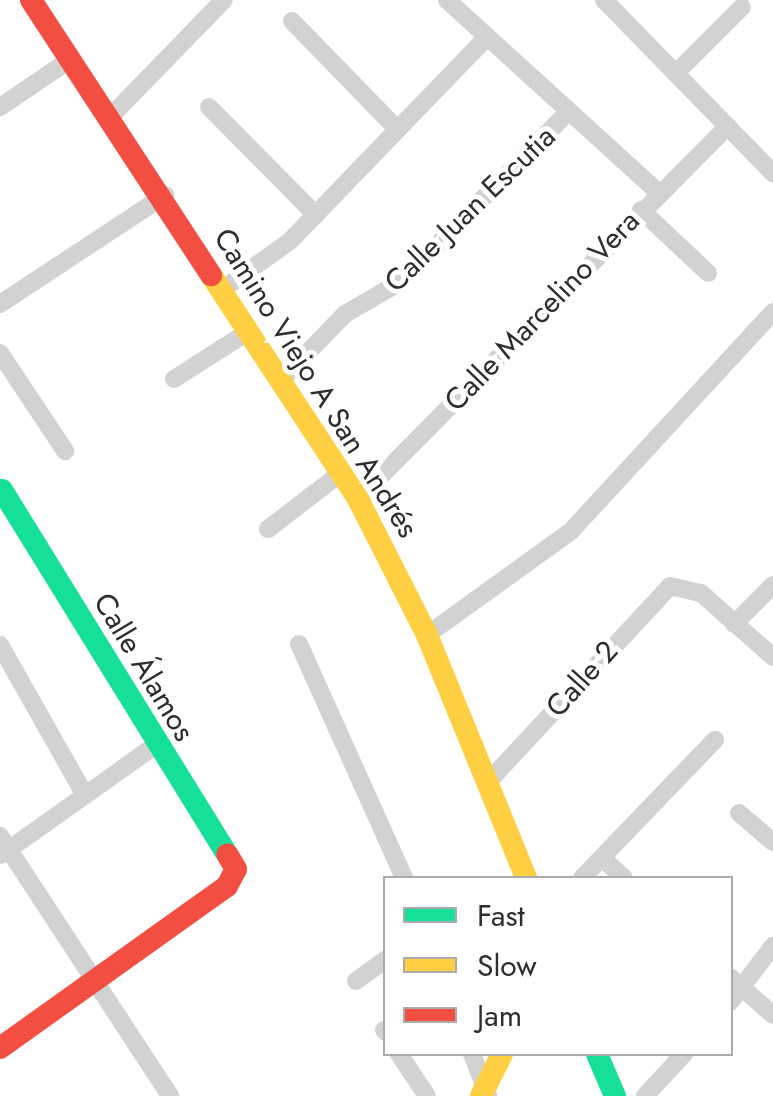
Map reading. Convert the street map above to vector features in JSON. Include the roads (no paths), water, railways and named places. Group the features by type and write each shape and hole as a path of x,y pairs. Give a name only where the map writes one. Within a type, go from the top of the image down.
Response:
{"main road":[{"name":"Camino Viejo A San Andrés","path":"38,3 358,499 427,635 525,876"},
{"name":"Calle Álamos","path":"2,490 236,874 96,981"},
{"path":"0,1048 96,981"},
{"path":"485,1093 501,1056"},
{"path":"598,1056 616,1096"}],"street":[{"path":"110,116 224,0"},
{"path":"447,0 658,192"},
{"path":"604,0 773,173"},
{"path":"676,73 742,7"},
{"path":"292,22 397,130"},
{"path":"223,289 316,215 487,37"},
{"path":"0,107 71,59"},
{"path":"209,107 316,215"},
{"name":"Calle Juan Escutia","path":"281,380 344,314 402,282 568,112"},
{"name":"Calle Marcelino Vera","path":"358,499 658,192 728,126"},
{"path":"0,304 165,195"},
{"path":"641,210 708,273"},
{"path":"427,635 571,531 773,312"},
{"path":"174,379 250,331"},
{"path":"0,353 66,450"},
{"path":"268,529 342,472"},
{"path":"773,584 734,624 773,658"},
{"name":"Calle 2","path":"488,782 662,591 680,585 701,594 734,624"},
{"path":"300,644 403,876"},
{"path":"3,657 85,795"},
{"path":"584,876 715,740"},
{"path":"156,745 3,847 170,1096"},
{"path":"739,813 773,842"},
{"path":"603,859 622,876"},
{"path":"773,946 735,989 773,1015"},
{"path":"356,981 383,961"},
{"path":"401,1056 426,1096"},
{"path":"473,1056 485,1093"},
{"path":"646,1096 682,1056"}]}
